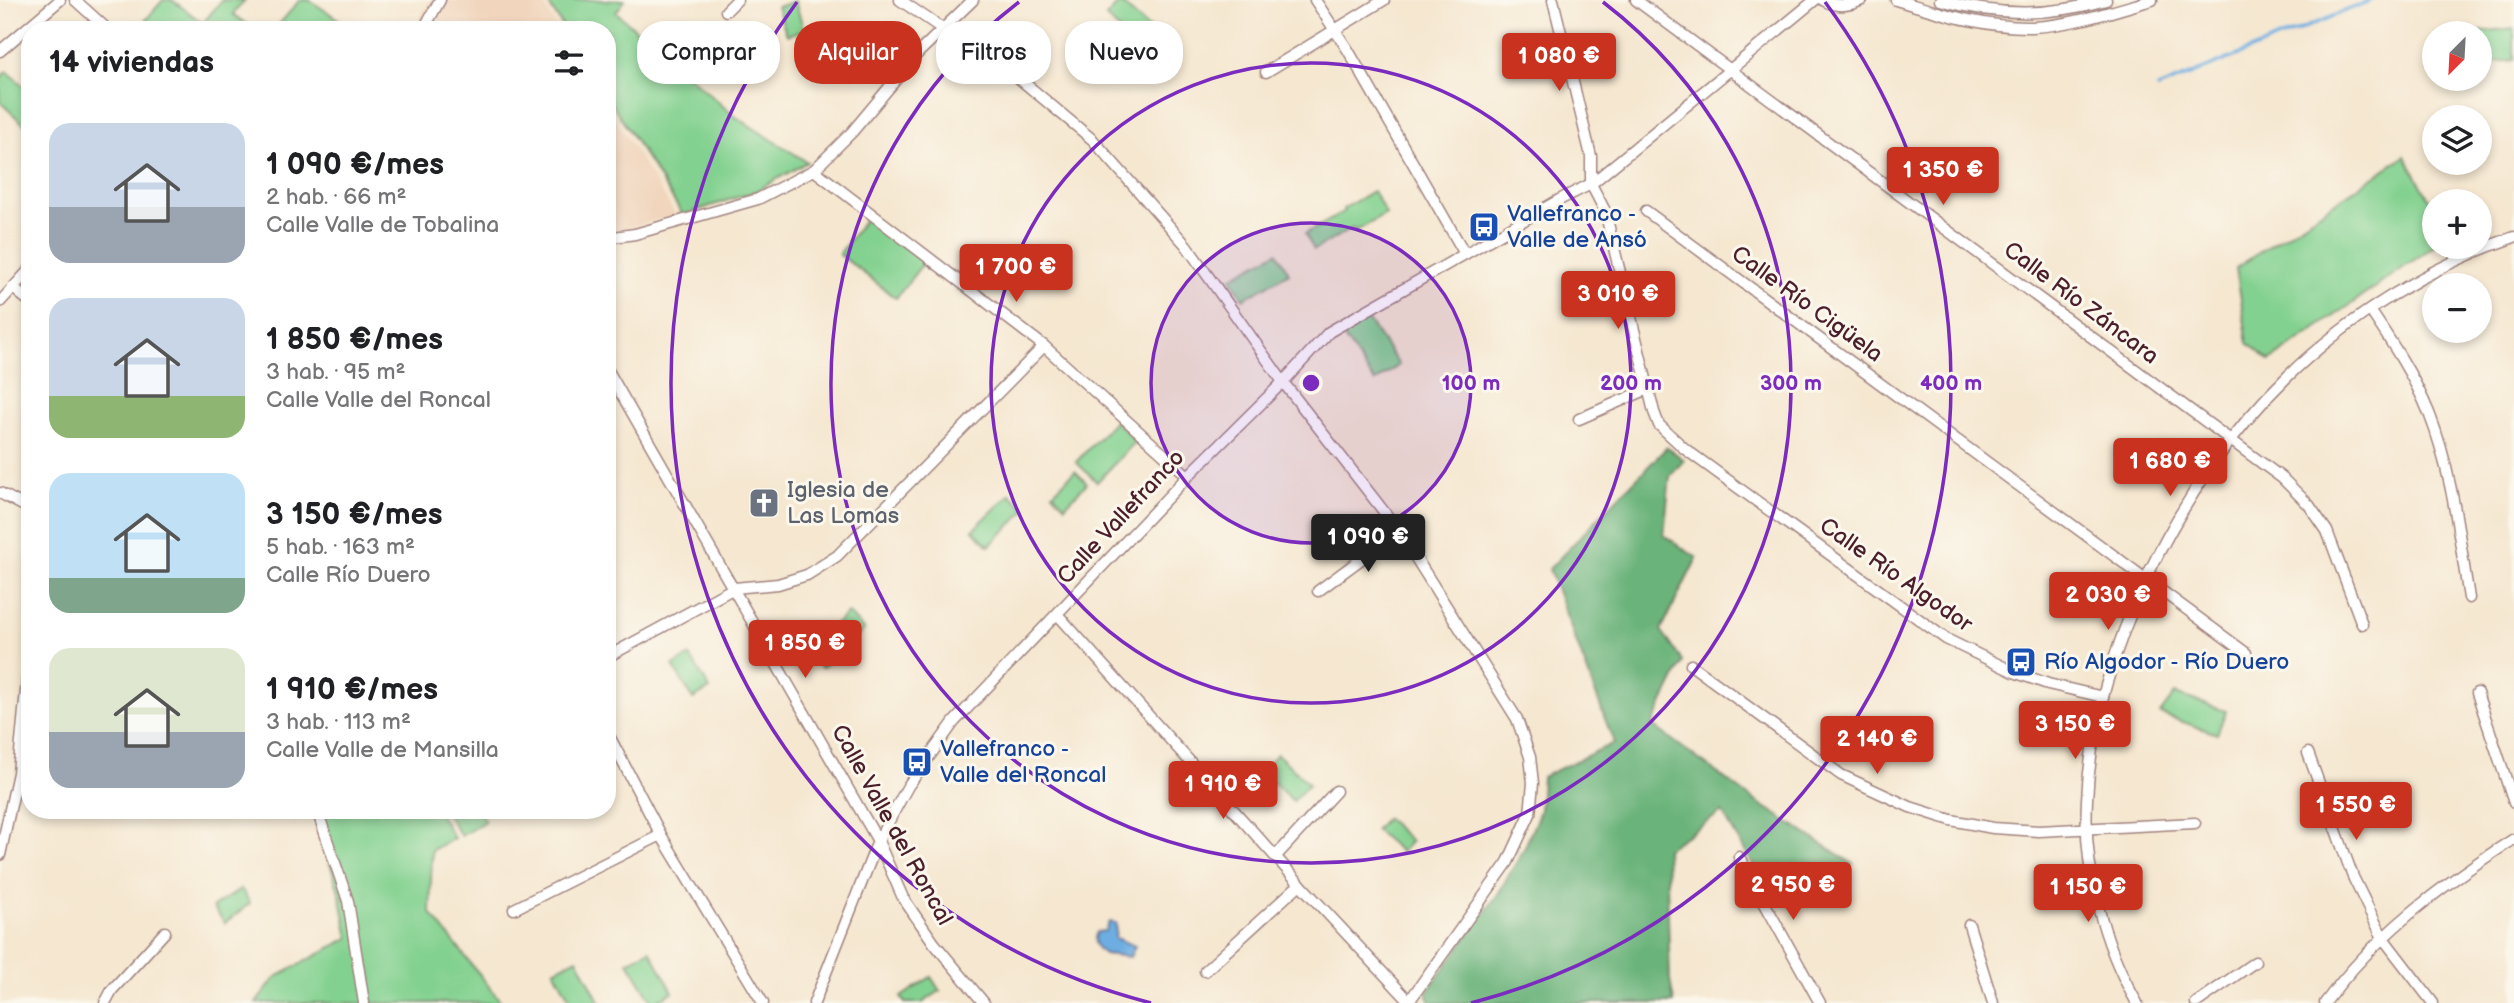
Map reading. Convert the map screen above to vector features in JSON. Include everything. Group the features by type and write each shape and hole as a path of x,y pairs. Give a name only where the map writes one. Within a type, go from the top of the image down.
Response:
{"street":[{"path":"35,21 60,0"},
{"path":"75,0 98,21"},
{"path":"428,21 440,0"},
{"path":"726,11 737,0"},
{"path":"900,0 936,25"},
{"path":"953,21 973,0"},
{"path":"1315,0 1465,254"},
{"path":"1266,72 1384,0"},
{"path":"1553,0 1591,156 1591,184"},
{"name":"Calle Río Záncara","path":"1636,0 2282,478 2309,505 2327,531 2362,624"},
{"name":"Calle Vallefranco","path":"814,1003 878,841 908,786 954,722 1329,332 1591,184 1815,0"},
{"path":"1823,0 1840,6 1862,0"},
{"path":"1896,0 1977,22 2032,27 2087,19 2152,0"},
{"path":"1940,0 1980,10 2033,14 2106,0"},
{"path":"0,51 21,33"},
{"path":"616,237 635,234 758,199 814,170 852,132 918,53 936,37"},
{"path":"1026,84 1093,140 1186,245 1283,382 1399,531 1517,719 1530,757 1533,783 1530,814 1508,862 1410,1003 1058,615"},
{"path":"814,170 1044,346 1188,476"},
{"name":"Calle Río Algodor","path":"1591,184 1605,211 1659,425 1669,437 1946,639 2014,672 2048,684 2103,697"},
{"name":"Calle Río Cigüela","path":"1646,211 2246,653"},
{"path":"2137,1003 2111,948 2093,883 2087,801 2090,766 2103,697 2146,579 2185,504 2252,414 2294,370 2370,310 2426,276 2488,246 2514,237"},
{"path":"0,302 21,279"},
{"path":"13,288 21,295"},
{"path":"2370,310 2406,366 2433,424 2448,480 2469,598"},
{"path":"616,652 734,588 778,584 807,575 837,556 1044,346"},
{"name":"Calle Valle del Roncal","path":"616,385 878,841 903,898 934,943 984,1003"},
{"path":"1579,419 1648,389"},
{"path":"0,493 21,504"},
{"path":"1318,591 1399,531"},
{"path":"1691,665 1841,775 1910,807 1951,820 1993,828 2039,831 2195,823"},
{"path":"2477,693 2514,803"},
{"path":"0,855 18,773 21,742"},
{"path":"616,749 661,835 763,1003"},
{"path":"2308,753 2353,877 2383,938 2433,1003"},
{"path":"1276,856 1336,791"},
{"path":"320,819 348,901 364,1003"},
{"path":"514,909 661,835"},
{"path":"2325,1003 2405,916 2452,879 2514,839"},
{"path":"1740,857 1819,1003"},
{"path":"1205,971 1300,884"},
{"path":"1969,925 1993,1003"},
{"path":"105,1003 112,990 165,932"},
{"path":"2196,1003 2255,962"}],"shaded area":[{"path":"430,0 541,0 554,21 418,21"},
{"path":"616,120 676,215 616,230"}],"green space":[{"path":"163,0 172,0 200,21 145,21"},
{"path":"222,0 245,0 233,14 243,21 205,21"},
{"path":"300,0 309,0 341,21 282,21"},
{"path":"546,0 625,0 616,12 637,30 637,84 698,84 733,115 807,162 756,191 683,215 616,110 616,21 559,21"},
{"path":"795,1 801,21 794,21 794,33 787,35 777,7"},
{"path":"1120,2 1141,21 1110,21 1106,17"},
{"path":"2514,28 2514,60 2492,63 2492,30"},
{"path":"7,71 21,84 21,122 0,102 0,78"},
{"path":"2405,156 2423,189 2422,254 2270,361 2248,343 2236,268"},
{"path":"1373,191 1386,214 1356,231 1353,228 1314,250 1305,234 1344,212 1343,209"},
{"path":"866,218 924,262 896,298 839,254"},
{"path":"1277,252 1289,273 1243,299 1231,278"},
{"path":"1367,319 1399,365 1375,382 1343,336"},
{"path":"1115,421 1136,441 1097,482 1076,462"},
{"path":"1667,447 1684,460 1670,476 1664,535 1697,558 1661,630 1683,662 1652,725 1754,800 1853,864 1776,904 1722,812 1666,849 1670,979 1674,1003 1430,1003 1427,992 1498,894 1524,849 1540,811 1542,777 1614,743 1549,569"},
{"path":"1075,471 1087,483 1065,506 1053,493"},
{"path":"1010,494 1026,510 989,546 973,530"},
{"path":"848,613 864,630 822,668 806,651"},
{"path":"690,656 710,689 693,699 673,666"},
{"path":"2175,694 2226,711 2217,734 2160,714"},
{"path":"1277,754 1309,784 1293,801 1261,771"},
{"path":"1386,818 1411,841 1401,852 1375,830"},
{"path":"316,819 442,819 454,838 432,850 430,912 502,1003 256,1003 276,977 349,938 340,895"},
{"path":"450,819 484,819 485,821 461,836"},
{"path":"241,889 250,903 225,923 213,907"},
{"path":"650,950 673,992 653,1003 628,962"},
{"path":"577,958 600,1003 572,1003 554,970"},
{"path":"931,977 940,991 922,1003 905,1003 901,997"}],"water":[{"path":"1109,922 1116,923 1115,938 1135,946 1130,957 1104,954 1097,947 1097,932 1105,931"}],"waterway":[{"path":"2158,88 2372,0"}],"place":[{"name":"Vallefranco - Valle de Ansó","path":"1484,227"},
{"name":"Iglesia de Las Lomas","path":"764,503"},
{"name":"Río Algodor - Río Duero","path":"2021,662"},
{"name":"Vallefranco - Valle del Roncal","path":"917,762"}]}
